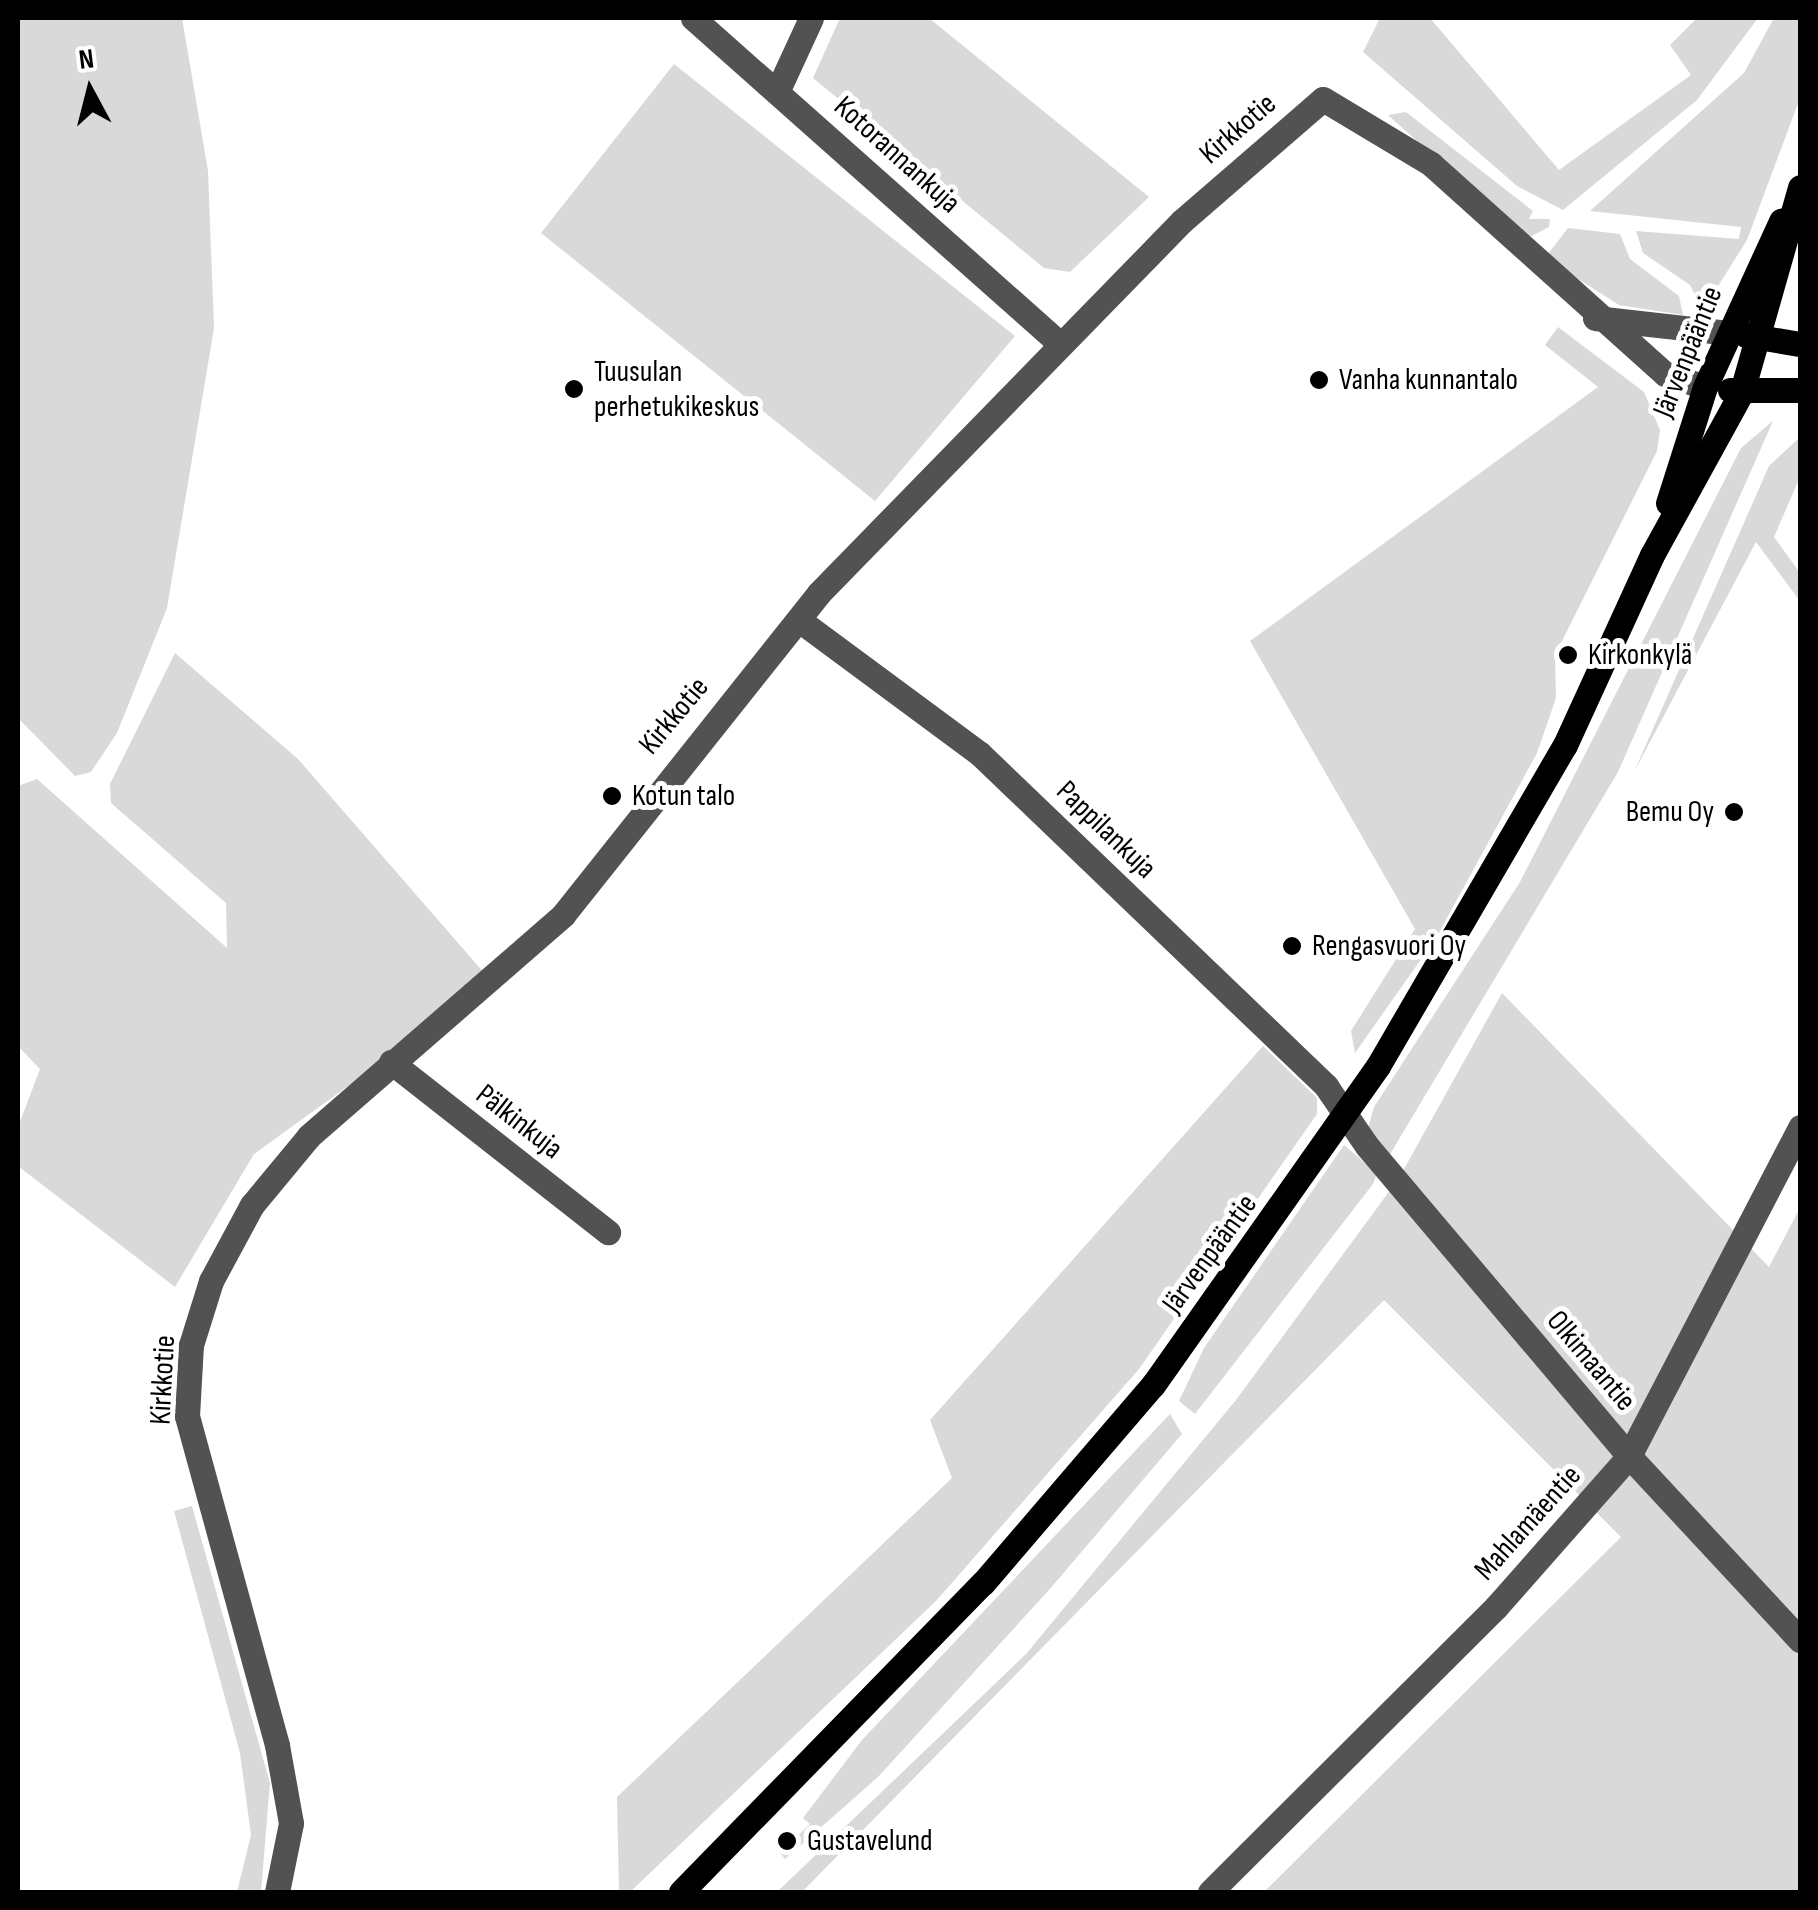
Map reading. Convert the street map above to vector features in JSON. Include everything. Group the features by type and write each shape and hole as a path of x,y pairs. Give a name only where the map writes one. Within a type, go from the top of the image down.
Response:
{"main road":[{"name":"Järvenpääntie","path":"1652,555 1705,387 1800,184"},
{"name":"Järvenpääntie","path":"681,1892 984,1583 1153,1385 1346,1112 1565,745 1652,555 1742,391 1764,338 1800,184"},
{"path":"1728,333 1800,344"},
{"path":"1705,387 1800,390"}],"street":[{"name":"Kotorannankuja","path":"693,18 1058,342"},
{"path":"777,92 811,18"},
{"name":"Kirkkotie","path":"277,1892 291,1822 261,1680 197,1466 187,1416 192,1345 211,1281 252,1205 309,1136 563,915 669,771 799,620 1058,342 1323,99 1431,164 1595,318 1664,374 1705,387"},
{"path":"1595,318 1728,333"},
{"name":"Pappilankuja","path":"799,620 980,754 1346,1112"},
{"name":"Pälkinkuja","path":"391,1062 608,1232"},
{"name":"Olkimaantie","path":"1346,1112 1629,1456 1800,1640"},
{"name":"Mahlamäentie","path":"1210,1892 1496,1608 1629,1456 1800,1127"}],"shaded area":[{"path":"18,18 182,18 208,171 214,328 167,608 117,733 91,772 75,776 18,718"},
{"path":"840,18 929,18 1149,197 1070,272 1044,268 813,78"},
{"path":"1380,18 1430,18 1559,170 1691,75 1670,45 1697,18 1758,18 1697,100 1563,210 1517,186 1363,52"},
{"path":"1774,18 1800,18 1800,98 1747,240 1703,310 1690,285 1643,253 1636,231 1739,239 1741,227 1590,211 1744,73"},
{"path":"674,64 1015,336 875,501 541,233"},
{"path":"1406,112 1533,211 1529,219 1550,219 1549,227 1526,239 1388,115"},
{"path":"1568,228 1620,234 1630,259 1679,296 1683,315 1619,305 1545,258"},
{"path":"1558,327 1644,392 1660,430 1657,451 1555,655 1556,698 1537,753 1436,938 1355,1053 1351,1031 1415,929 1250,641 1598,387 1545,345"},
{"path":"1773,421 1618,772 1389,1156 1367,1131 1374,1107 1520,882 1741,448"},
{"path":"1800,437 1800,477 1774,537 1800,573 1800,601 1756,542 1634,772 1769,466"},
{"path":"175,653 298,759 492,982 254,1154 175,1287 18,1166 18,1127 40,1069 18,1046 18,786 37,779 227,948 226,903 111,803 110,784"},
{"path":"1502,993 1769,1267 1800,1208 1800,1892 1264,1892 1621,1537 1384,1300 802,1892 777,1892 1026,1654 1236,1400 1399,1178"},
{"path":"1263,1046 1317,1098 1317,1114 1139,1369 936,1601 630,1892 619,1892 617,1797 952,1478 930,1420"},
{"path":"1344,1145 1377,1173 1373,1184 1195,1414 1179,1401 1204,1348"},
{"path":"1170,1414 1182,1434 1049,1590 878,1777 785,1859 780,1853 810,1824 803,1818 862,1740"},
{"path":"192,1506 270,1783 261,1892 237,1892 251,1835 240,1753 174,1511"}],"place":[{"name":"Vanha kunnantalo","path":"1319,380"},
{"name":"Tuusulan perhetukikeskus","path":"574,389"},
{"name":"Kirkonkylä","path":"1568,655"},
{"name":"Kotun talo","path":"612,796"},
{"name":"Bemu Oy","path":"1734,812"},
{"name":"Rengasvuori Oy","path":"1292,946"},
{"name":"Gustavelund","path":"787,1841"}]}
